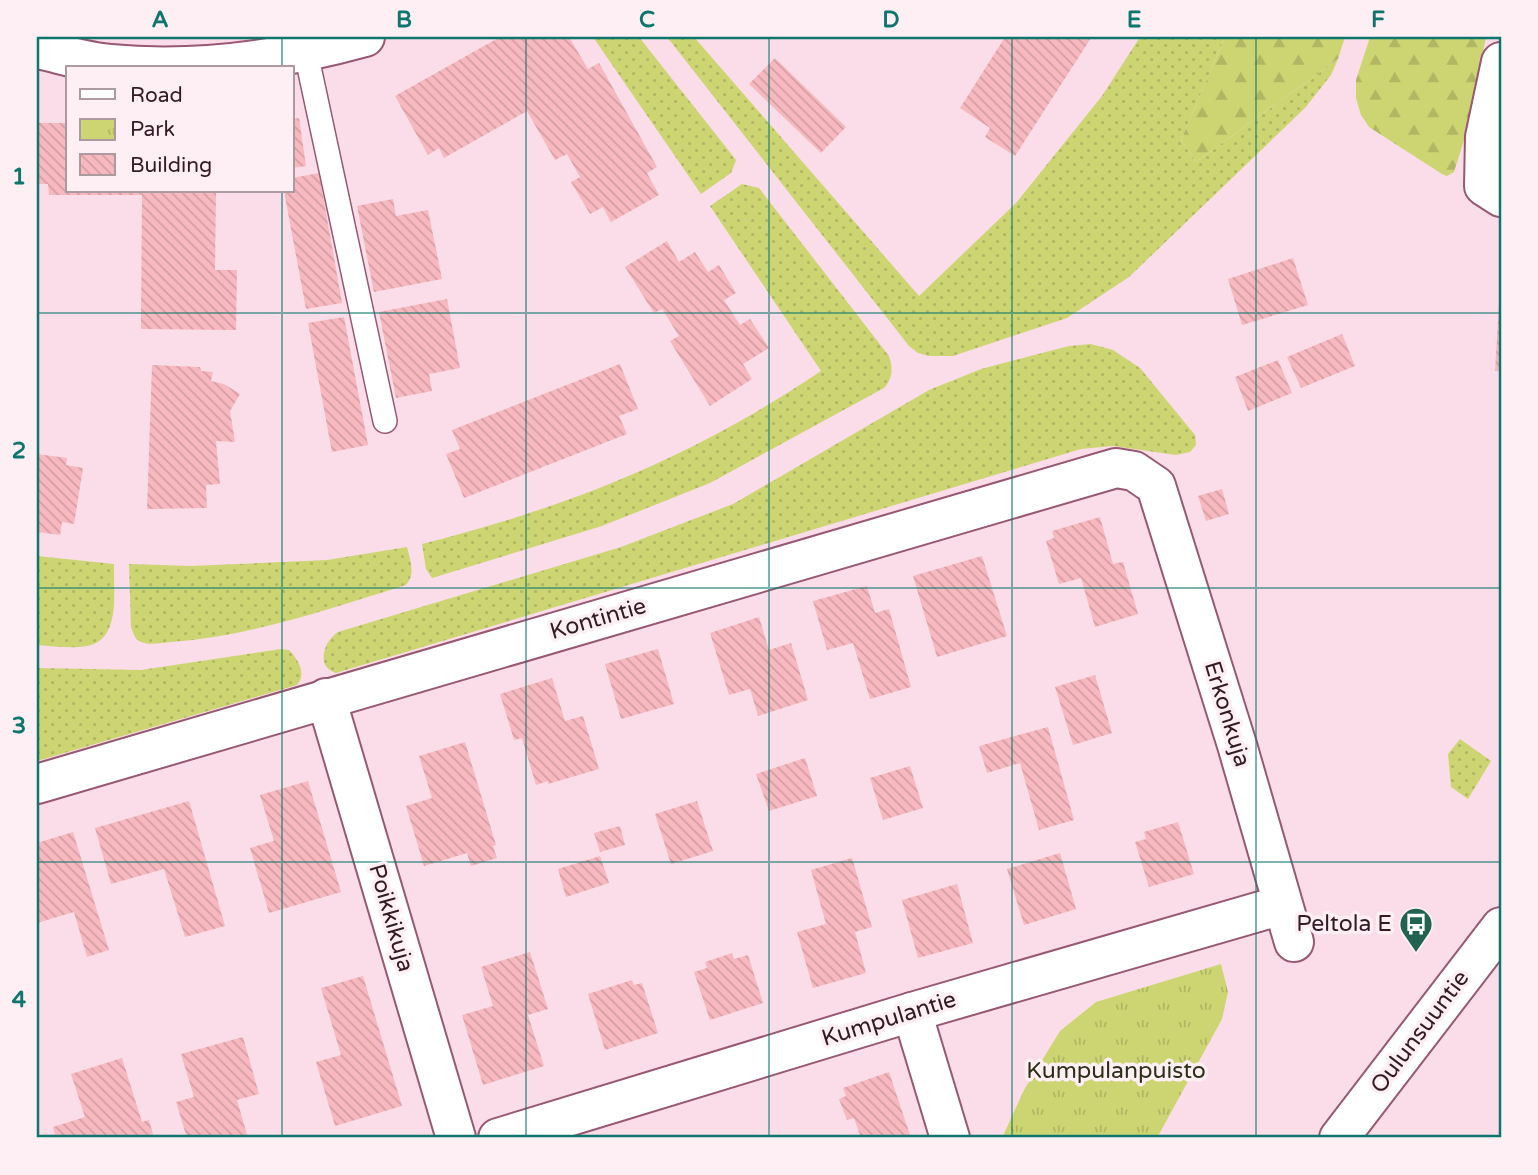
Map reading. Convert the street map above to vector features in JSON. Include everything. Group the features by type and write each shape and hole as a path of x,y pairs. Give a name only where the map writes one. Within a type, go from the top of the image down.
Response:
{"street":[{"path":"37,48 109,64 216,66 306,53 365,37"},
{"path":"1501,62 1485,137 1484,186 1501,197"},
{"name":"Kontintie","path":"37,784 1116,468 1135,471 1156,486"},
{"name":"Erkonkuja","path":"1156,486 1237,745 1294,942"},
{"name":"Poikkikuja","path":"326,698 456,1138"},
{"name":"Kumpulantie","path":"498,1138 912,1012 1282,905"},
{"name":"Oulunsuuntie","path":"1339,1138 1501,927"},
{"path":"912,1012 950,1138"}],"lane":[{"path":"306,53 385,421"}],"green space":[{"path":"593,37 639,37 736,160 731,173 701,194"},
{"path":"667,37 694,37 919,296 1016,203 1102,96 1140,37 1225,37 1181,140 1196,162 1338,59 1331,75 1305,108 1129,277 1067,318 953,356 929,356 918,353 909,346"},
{"path":"1225,37 1345,37 1338,59 1196,162 1181,140"},
{"path":"1370,37 1486,37 1466,134 1454,172 1447,176 1442,174 1369,127 1361,115 1356,98 1356,80"},
{"path":"742,184 759,188 889,356 891,373 884,388 710,483 602,526 432,578 426,569 422,544 529,513 629,476 726,429 821,371 710,206"},
{"path":"1091,344 1113,350 1140,368 1195,435 1196,445 1190,452 1176,455 1113,446 1081,449 336,673 325,665 326,647 338,632 621,547 733,504 929,390 981,369 1069,346"},
{"path":"407,547 412,572 406,585 319,612 231,634 159,643 139,641 131,627 129,564 191,566 327,560"},
{"path":"37,556 114,564 111,624 98,642 75,647 37,645"},
{"path":"289,650 298,662 301,676 297,685 37,761 37,668 141,670"},
{"path":"1460,739 1491,761 1468,799 1451,787 1448,754"},
{"name":"Kumpulanpuisto","path":"1221,964 1228,992 1222,1019 1157,1138 1002,1138 1024,1090 1060,1031 1096,1002"}],"building":[{"path":"500,37 569,37 588,69 599,63 657,167 647,173 659,195 611,222 603,207 590,214 571,182 580,177 567,154 555,160 527,111 444,158 439,148 428,155 395,96"},
{"path":"1005,37 1091,38 1015,156 985,137 990,128 960,108"},
{"path":"775,58 846,127 821,153 749,84"},
{"path":"299,118 306,166 294,168 294,119"},
{"path":"37,123 66,123 66,192 216,192 215,270 237,270 236,330 141,329 142,195 49,195 48,184 37,184"},
{"path":"319,173 342,303 306,309 284,192 294,192 294,178"},
{"path":"393,199 396,216 428,210 442,279 374,292 357,206"},
{"path":"667,241 679,262 695,252 708,272 719,265 736,293 724,300 740,325 750,319 769,348 743,364 752,379 710,406 670,341 679,336 662,309 654,313 625,267"},
{"path":"1293,258 1308,305 1242,325 1228,279"},
{"path":"447,299 460,368 429,374 432,391 396,398 379,312"},
{"path":"1499,304 1501,371 1495,371"},
{"path":"344,317 368,445 332,452 308,323"},
{"path":"1342,334 1355,366 1301,388 1287,357"},
{"path":"1278,360 1292,393 1248,411 1235,377"},
{"path":"620,364 638,409 619,416 627,434 464,498 446,454 460,449 452,430"},
{"path":"152,365 200,367 201,371 213,372 211,381 224,384 240,394 230,411 235,442 216,441 220,484 206,485 207,508 147,509"},
{"path":"37,454 67,458 66,465 83,468 74,524 62,522 60,535 37,532"},
{"path":"1222,489 1229,514 1206,521 1198,496"},
{"path":"1100,517 1113,564 1123,562 1138,614 1095,627 1081,578 1059,584 1046,541 1054,538 1052,531"},
{"path":"982,556 1007,636 937,657 913,576"},
{"path":"867,586 875,613 889,609 911,687 870,699 853,643 827,650 813,601"},
{"path":"759,617 769,650 791,643 808,700 758,716 750,689 729,695 710,633"},
{"path":"658,649 674,704 621,719 605,664"},
{"path":"1095,675 1112,733 1073,745 1055,687"},
{"path":"552,678 565,721 583,716 599,769 536,785 522,738 514,740 500,694"},
{"path":"1048,727 1074,820 1039,830 1020,763 987,773 979,746"},
{"path":"465,742 496,845 493,846 497,858 471,866 467,853 424,866 406,806 432,798 419,756"},
{"path":"805,758 817,796 769,811 756,774"},
{"path":"910,766 923,808 883,820 870,778"},
{"path":"308,781 341,892 269,913 250,848 274,841 260,795"},
{"path":"189,801 225,926 185,937 164,869 111,884 95,828"},
{"path":"697,801 713,851 671,864 655,814"},
{"path":"1178,822 1194,874 1149,887 1135,842 1146,839 1144,832"},
{"path":"620,826 625,845 600,852 594,833"},
{"path":"73,832 109,950 87,957 74,912 37,923 37,843"},
{"path":"1060,853 1076,909 1024,925 1007,869"},
{"path":"600,856 609,883 566,897 558,869"},
{"path":"852,858 872,927 855,932 866,973 813,988 797,932 826,924 811,870"},
{"path":"957,884 973,943 918,958 902,900"},
{"path":"530,952 548,1009 528,1015 544,1066 483,1085 462,1015 493,1006 481,967"},
{"path":"732,953 734,959 748,955 763,1003 710,1020 694,972 707,968 705,962"},
{"path":"363,976 402,1106 335,1126 316,1062 341,1055 321,988"},
{"path":"632,980 634,985 642,983 658,1033 605,1050 588,994"},
{"path":"243,1037 259,1094 237,1100 248,1138 187,1138 176,1102 194,1097 181,1054"},
{"path":"122,1058 142,1122 149,1120 154,1138 56,1138 53,1127 85,1117 71,1074"},
{"path":"889,1072 911,1138 861,1138 854,1118 847,1120 839,1099 846,1096 843,1088"}],"place":[{"name":"Peltola E","path":"1416,954"}]}
